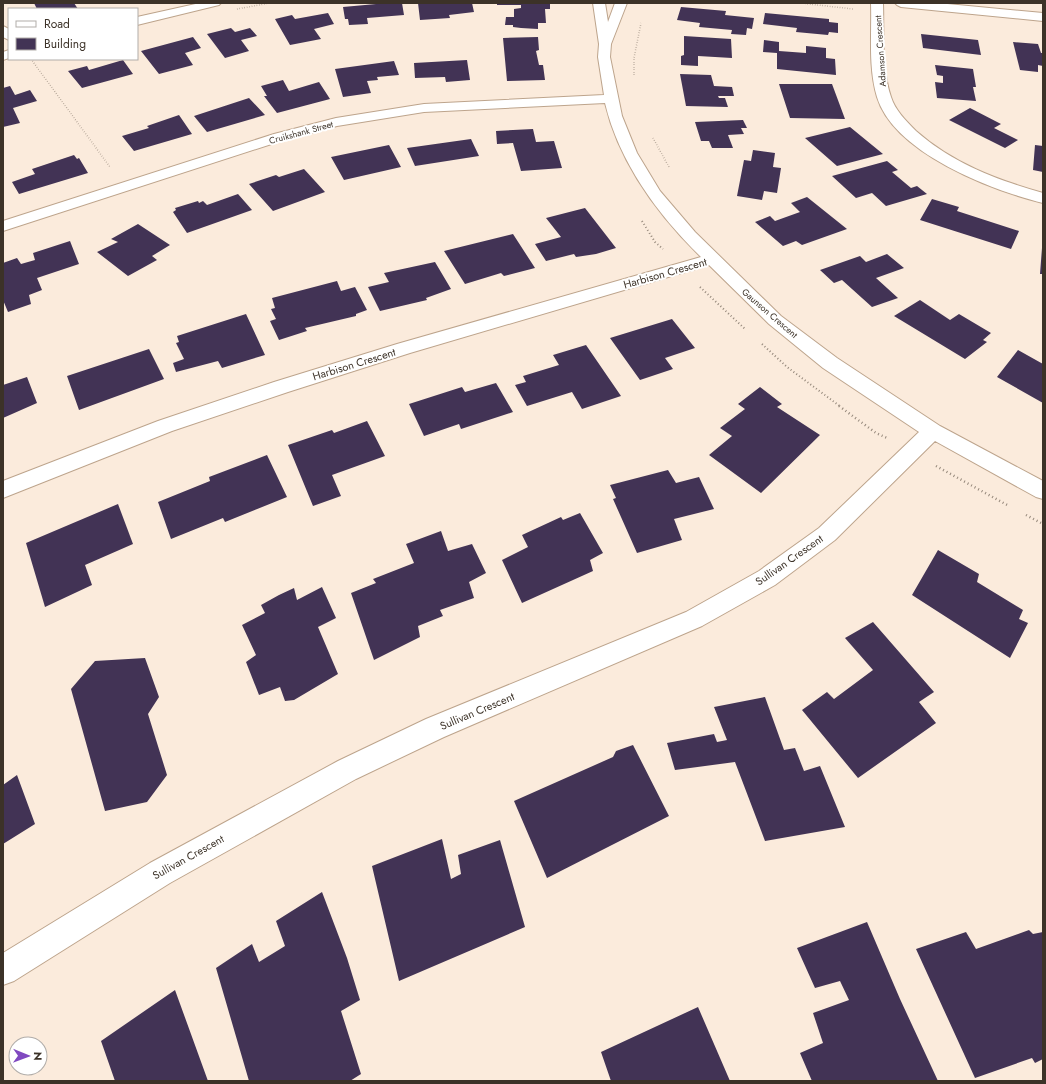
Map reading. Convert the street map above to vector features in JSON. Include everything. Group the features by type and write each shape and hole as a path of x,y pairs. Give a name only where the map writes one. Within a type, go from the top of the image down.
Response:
{"street":[{"name":"Gaunson Crescent","path":"599,3 599,12 605,44 604,57 615,116 630,153 654,193 689,236 775,320 830,363 933,431 1043,491"},
{"name":"Gaunson Crescent","path":"605,44 621,3"},
{"name":"Adamson Crescent","path":"877,3 881,84 885,99 897,120 918,142 932,152 964,170 1005,187 1043,198"},
{"path":"901,3 1043,17"},
{"path":"138,21 209,4"},
{"name":"Cruikshank Street","path":"3,226 279,136 365,117 424,108 477,104 611,99"},
{"name":"Harbison Crescent","path":"3,490 140,435 219,407 370,359 711,259"},
{"name":"Sullivan Crescent","path":"3,970 160,872 348,770 435,728 694,619 767,578 827,534 933,431"}],"path":[{"path":"634,77 634,58 642,16"},
{"path":"32,60 125,187"},
{"path":"651,135 671,170"},
{"path":"955,476 1016,509"},
{"path":"1023,513 1043,524"}],"building":[{"path":"34,3 74,3 77,8 36,8"},
{"path":"402,3 404,15 367,18 368,24 349,25 348,19 345,19 343,7"},
{"path":"418,3 472,3 474,12 449,15 450,18 420,20"},
{"path":"497,3 550,3 550,9 545,9 546,23 538,23 538,29 521,28 513,27 513,25 505,25 506,17 514,17 514,9 521,8 521,5 497,5"},
{"path":"681,7 726,11 725,15 754,18 752,29 747,28 746,35 731,34 732,30 699,27 700,23 677,20"},
{"path":"328,13 334,24 314,29 321,39 290,45 275,19 292,15 295,19"},
{"path":"765,13 829,19 829,22 838,23 838,33 829,32 828,35 796,32 797,28 763,24"},
{"path":"231,28 235,32 250,28 257,36 241,40 249,51 225,58 207,34"},
{"path":"921,34 978,40 981,55 923,48"},
{"path":"684,36 731,39 732,58 698,56 698,66 681,65 681,56 684,55"},
{"path":"193,37 201,48 185,53 193,65 159,74 141,51"},
{"path":"538,37 539,50 536,51 539,65 543,65 545,80 507,81 503,38"},
{"path":"764,40 779,42 779,51 806,53 806,46 826,48 826,58 835,59 836,75 777,69 777,53 763,52"},
{"path":"1013,42 1038,44 1041,53 1043,53 1043,66 1038,65 1038,72 1020,70"},
{"path":"123,60 133,74 82,88 68,71 87,66 89,70"},
{"path":"467,60 470,80 446,82 445,77 415,78 414,63"},
{"path":"394,61 399,75 377,77 378,80 367,81 371,93 343,97 335,69"},
{"path":"935,65 973,69 976,87 973,87 976,101 937,98 935,82 943,83 943,76 937,75"},
{"path":"680,74 711,75 714,86 732,87 734,96 718,96 719,98 725,98 728,107 686,106"},
{"path":"283,80 289,91 319,82 330,99 277,113 264,96 267,96 261,86"},
{"path":"779,84 832,84 845,119 790,118"},
{"path":"10,86 15,95 30,90 37,101 13,108 20,123 3,127 3,88"},
{"path":"249,98 265,115 207,132 194,116"},
{"path":"970,108 1001,124 994,128 1018,140 1005,148 949,120"},
{"path":"179,115 192,134 134,151 122,136 149,128 147,126"},
{"path":"743,120 747,128 741,128 744,134 728,135 733,148 712,148 709,141 701,141 695,122"},
{"path":"850,127 883,154 837,166 805,138"},
{"path":"533,129 536,142 554,141 562,168 521,171 513,143 497,144 496,131"},
{"path":"471,139 479,156 415,166 407,148"},
{"path":"389,145 401,167 344,180 331,157"},
{"path":"1035,145 1043,146 1043,172 1033,170"},
{"path":"753,150 775,153 773,167 781,168 777,193 764,191 762,200 737,196 744,160 751,161"},
{"path":"74,155 77,159 79,158 88,173 19,194 12,182 35,174 32,169"},
{"path":"887,161 898,170 892,172 911,188 917,186 927,194 886,206 872,193 856,198 832,176"},
{"path":"304,169 325,192 273,211 249,184 276,175 279,177"},
{"path":"238,194 252,210 187,233 173,212 176,210 175,208 198,201 199,203 203,201 207,205"},
{"path":"807,197 847,229 802,245 796,241 783,246 755,222 770,216 775,221 800,212 791,203"},
{"path":"932,199 959,207 957,211 1019,231 1011,249 920,220"},
{"path":"585,208 616,248 596,254 576,257 574,254 546,261 535,244 561,237 546,218"},
{"path":"138,224 170,245 152,256 157,260 128,276 97,252 118,242 111,239"},
{"path":"513,234 535,268 504,276 501,273 465,284 444,251"},
{"path":"70,241 79,264 37,278 42,290 29,295 31,304 8,312 3,300 3,263 17,258 21,264 35,260 33,253"},
{"path":"1042,248 1043,274 1040,274"},
{"path":"887,254 904,268 876,278 898,298 872,307 842,280 834,283 820,270 860,256 866,262"},
{"path":"435,262 451,289 426,298 427,300 380,311 368,287 389,282 384,273"},
{"path":"337,281 341,291 355,287 367,310 356,314 356,316 305,328 307,331 279,340 270,321 276,319 271,309 275,308 272,298"},
{"path":"920,300 950,320 959,314 991,333 983,340 987,342 965,359 894,316"},
{"path":"246,314 265,355 222,368 218,361 176,372 173,363 184,359 176,343 179,342 177,336"},
{"path":"672,319 695,348 665,358 673,369 640,380 610,338"},
{"path":"586,345 621,396 582,409 572,392 527,406 515,385 526,382 523,376 559,365 553,355"},
{"path":"149,349 164,379 79,410 67,376"},
{"path":"1018,350 1043,364 1043,403 997,377"},
{"path":"27,377 37,403 3,418 3,385"},
{"path":"496,383 513,412 461,429 459,424 424,436 409,404 462,387 465,392"},
{"path":"760,387 782,404 777,407 820,435 761,493 709,455 732,436 720,428 745,409 738,404"},
{"path":"367,421 385,456 332,475 341,496 313,506 288,445 332,430 334,433"},
{"path":"267,455 287,497 225,522 223,518 171,539 158,502 210,481 209,477"},
{"path":"668,470 676,483 699,477 714,509 674,519 682,540 637,553 613,499 616,498 610,485"},
{"path":"118,504 133,544 85,565 92,585 45,607 26,543"},
{"path":"580,513 603,553 590,560 593,571 522,603 502,560 528,547 522,535 561,517 563,520"},
{"path":"441,531 448,551 472,544 486,573 469,582 474,598 440,610 443,616 418,626 420,637 374,660 351,593 376,583 373,579 414,563 406,544"},
{"path":"938,550 979,574 977,582 1023,610 1019,619 1028,623 1010,658 912,595"},
{"path":"322,587 336,618 318,627 338,674 294,700 285,701 280,687 259,695 246,662 256,655 242,625 265,613 261,605 279,595 294,588 297,600"},
{"path":"873,622 934,692 919,702 936,723 858,778 802,710 827,692 834,699 873,670 845,638"},
{"path":"145,658 159,697 148,714 167,775 147,802 105,811 71,689 95,661"},
{"path":"765,697 784,750 795,748 804,771 820,766 845,827 765,841 735,762 675,770 667,743 714,734 717,742 727,740 714,707"},
{"path":"633,745 669,816 547,878 514,801 613,757 616,751"},
{"path":"17,775 35,824 3,844 3,785"},
{"path":"442,839 451,879 461,874 458,855 500,840 525,927 399,981 372,866"},
{"path":"322,892 347,958 360,1000 341,1011 361,1074 350,1081 249,1081 216,968 252,944 259,962 285,946 276,921"},
{"path":"867,922 900,999 938,1081 812,1081 800,1053 823,1043 813,1013 849,1000 840,981 815,988 797,948"},
{"path":"1029,930 1033,934 1043,932 1043,1059 1035,1063 1032,1058 975,1078 916,949 966,932 976,949"},
{"path":"175,990 208,1081 115,1081 101,1041"},
{"path":"698,1007 730,1081 611,1081 601,1052"}]}
